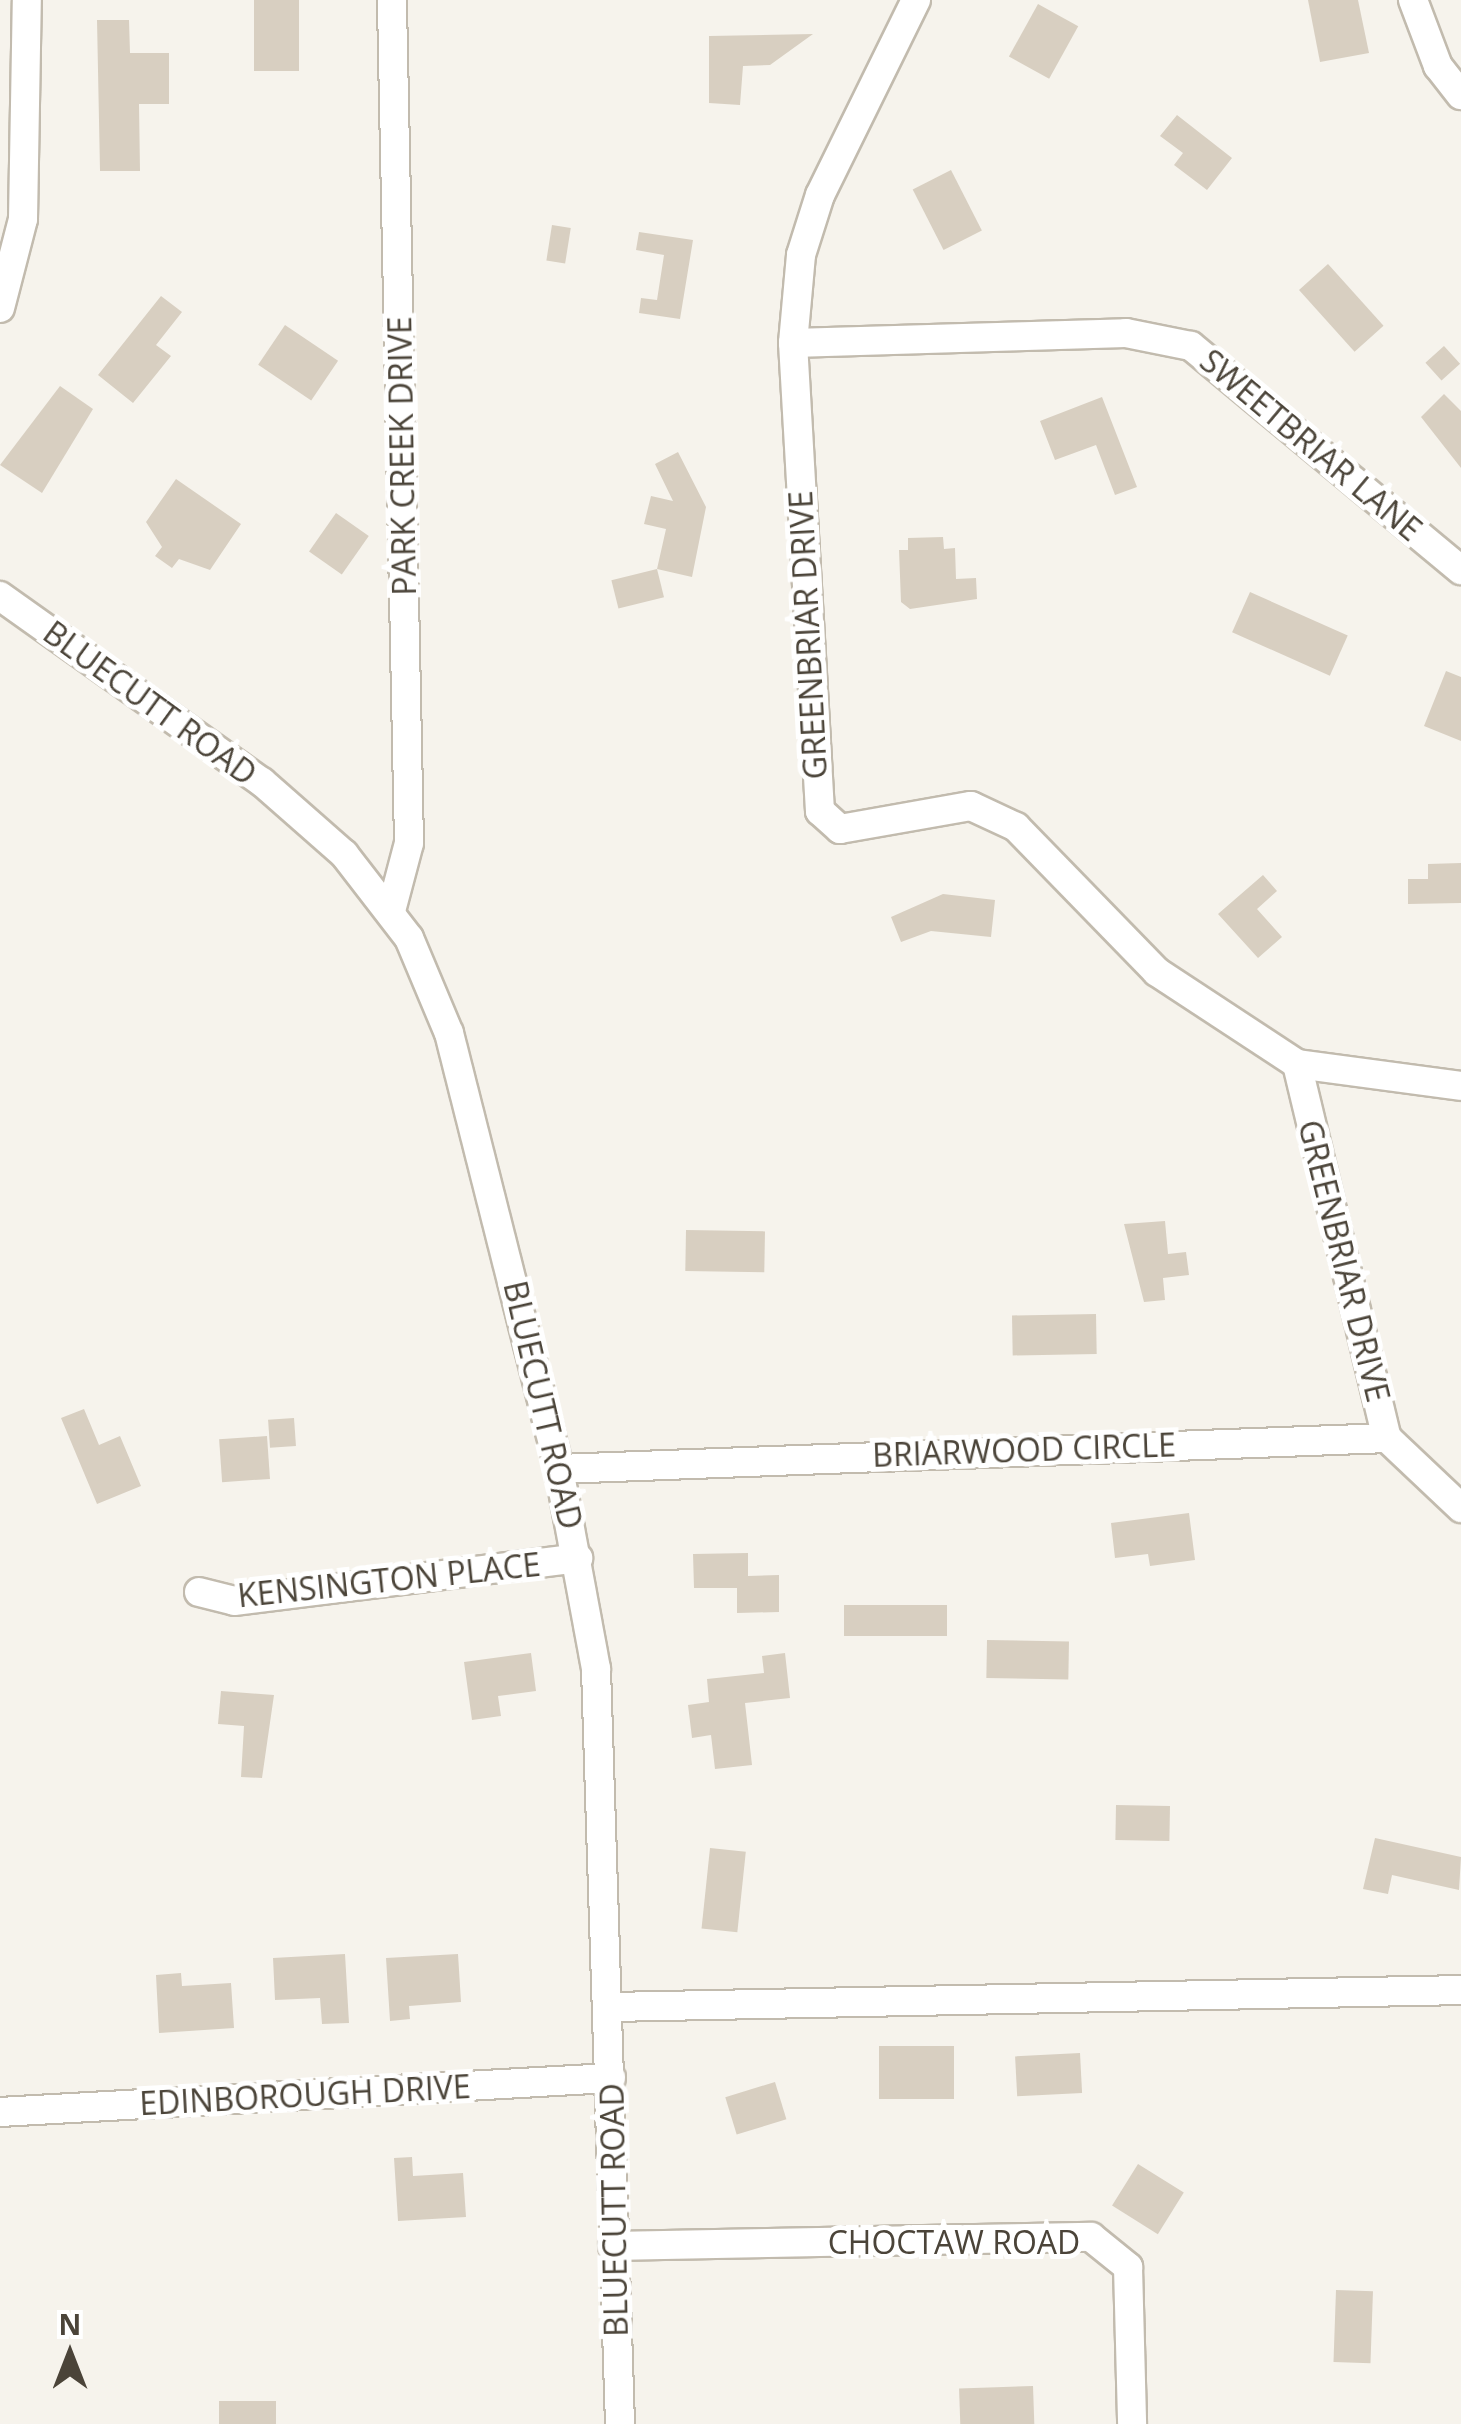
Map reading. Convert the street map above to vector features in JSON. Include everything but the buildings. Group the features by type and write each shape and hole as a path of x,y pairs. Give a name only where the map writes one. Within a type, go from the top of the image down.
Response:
{"street":[{"path":"0,308 22,219 27,0"},
{"name":"PARK CREEK DRIVE","path":"391,911 408,842 392,0"},
{"name":"GREENBRIAR DRIVE","path":"916,0 820,195 801,255 793,343 820,811 840,829 971,806 1016,827 1157,972 1297,1064 1387,1438"},
{"path":"1413,0 1438,66 1461,94"},
{"name":"SWEETBRIAR LANE","path":"793,343 1126,332 1190,346 1461,570"},
{"name":"BLUECUTT ROAD","path":"0,596 262,782 344,854 391,911 429,979 459,1065 578,1558 606,1794 613,2246 620,2424"},
{"path":"1297,1064 1461,1086"},
{"path":"1387,1438 1461,1508"},
{"name":"BRIARWOOD CIRCLE","path":"559,1468 1387,1438"},
{"name":"KENSINGTON PLACE","path":"200,1592 234,1601 578,1558"},
{"path":"610,2007 1461,1990"},
{"name":"EDINBOROUGH DRIVE","path":"0,2112 611,2078"},
{"name":"CHOCTAW ROAD","path":"613,2246 1090,2237 1128,2267 1132,2424"}]}
